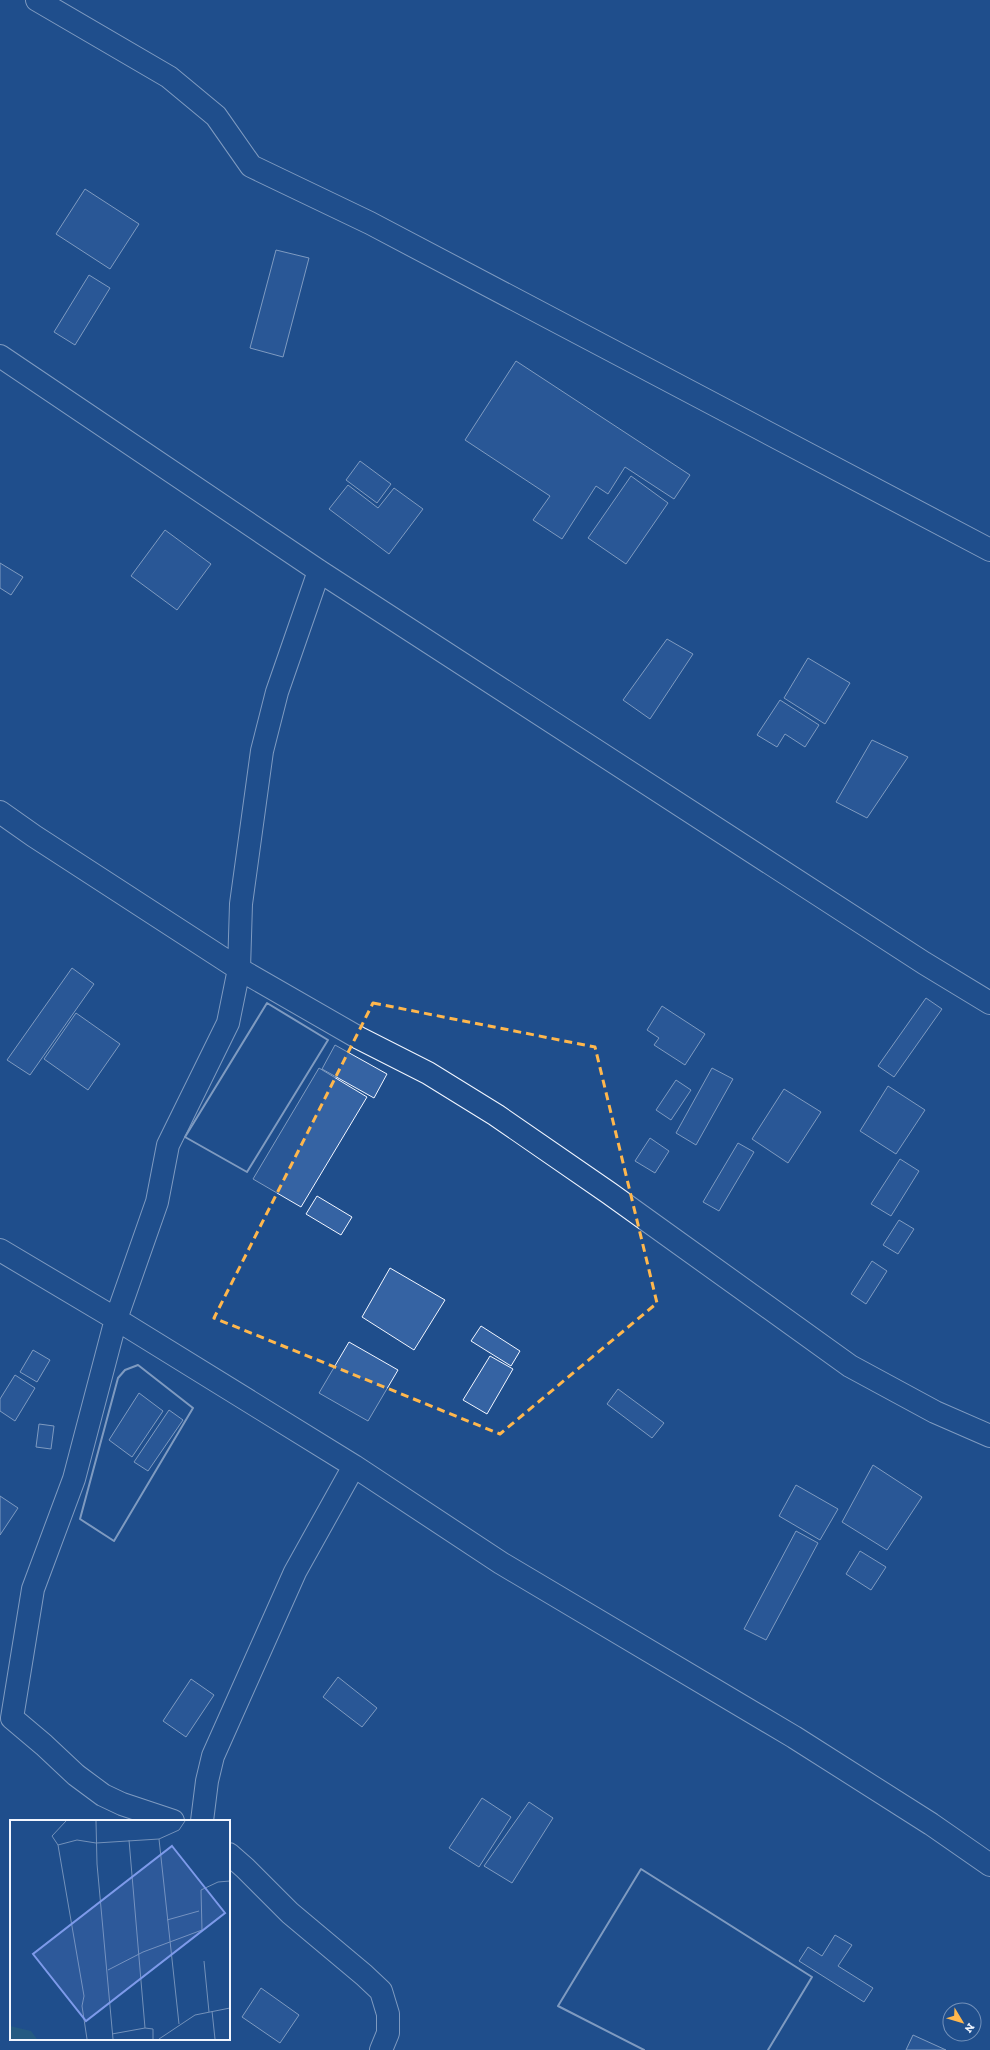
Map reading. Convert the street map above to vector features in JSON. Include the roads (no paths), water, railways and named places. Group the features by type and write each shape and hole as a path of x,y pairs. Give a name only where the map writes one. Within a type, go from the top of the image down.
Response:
{"street":[{"path":"37,0 169,76 216,116 251,166 370,223 990,550"},
{"path":"0,356 319,571 924,963 990,1003"},
{"path":"170,1820 103,1796 76,1776 44,1745 12,1718 33,1589 74,1479 116,1319 157,1202 168,1145 228,1023 239,969 240,904 262,751 278,692 319,571"},
{"path":"0,812 34,836 239,969 359,1038 428,1073 496,1115 616,1197 850,1366 935,1412 990,1436"},
{"path":"0,1250 116,1319 354,1466 501,1563 794,1736 931,1824 990,1865"},
{"path":"202,1820 207,1781 217,1749 295,1572 354,1466"},
{"path":"230,1855 290,1913 364,1975 380,1991 388,2014 388,2033 381,2050"}]}
